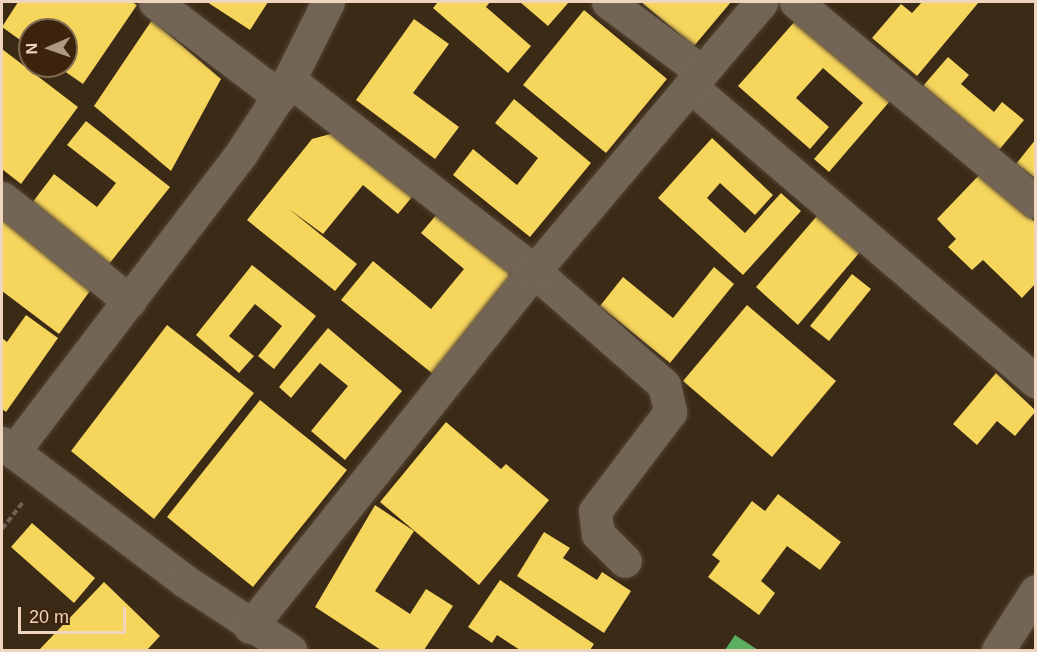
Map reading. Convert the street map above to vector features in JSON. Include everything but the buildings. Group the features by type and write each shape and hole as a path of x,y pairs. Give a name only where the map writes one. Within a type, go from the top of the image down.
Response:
{"street":[{"path":"155,2 284,88 534,271 664,385 671,399 670,412 595,511 598,534 625,561"},
{"path":"290,651 250,627 7,447 129,301 284,88 328,2"},
{"path":"609,2 1035,382"},
{"path":"250,627 534,271 761,2"},
{"path":"796,2 1035,202"},
{"path":"2,198 129,301"},
{"path":"998,651 1035,591"}]}
